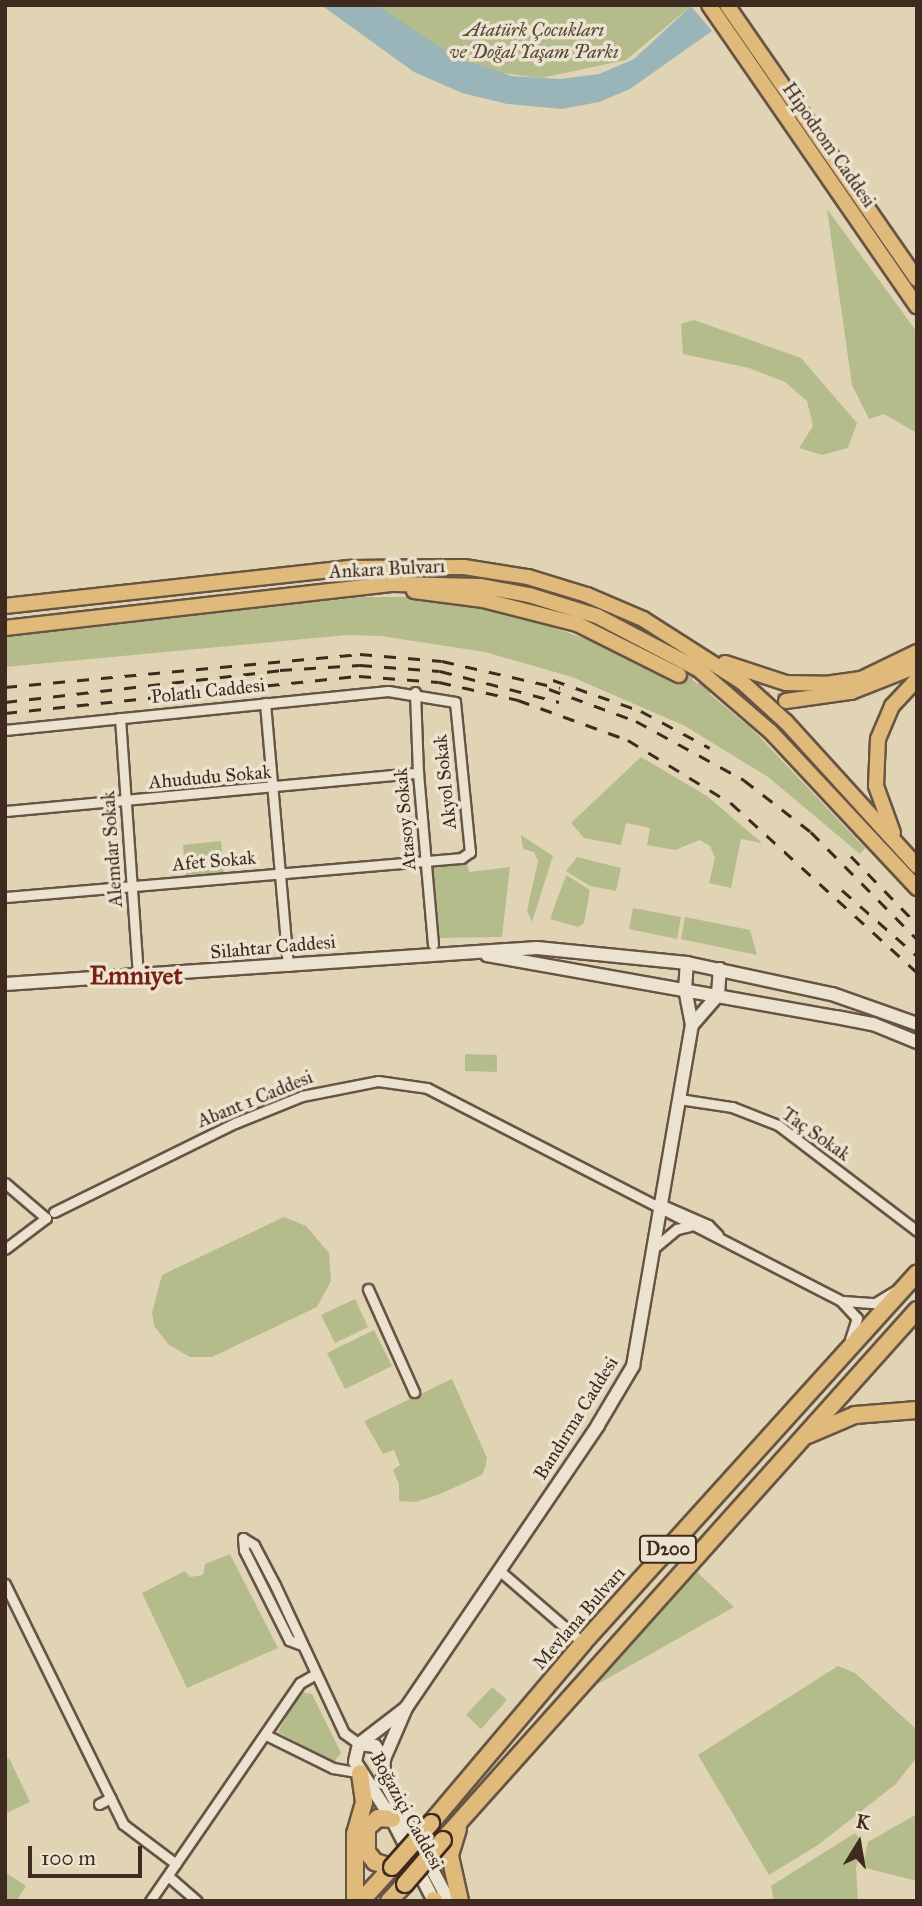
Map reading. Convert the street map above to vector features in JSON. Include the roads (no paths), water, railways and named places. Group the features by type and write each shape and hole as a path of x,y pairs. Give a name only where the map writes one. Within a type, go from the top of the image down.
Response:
{"highway":[{"name":"Mevlana Bulvarı","path":"361,1901 431,1823 583,1643 914,1277"},
{"name":"D200","path":"392,1899 466,1811 917,1310"},
{"path":"800,1439 855,1415 917,1410"},
{"path":"355,1901 355,1834 364,1802 360,1773"},
{"path":"460,1901 450,1856 466,1811"},
{"path":"392,1819 372,1821 366,1842 375,1862 392,1867"}],"main road":[{"name":"Hipodrom Caddesi","path":"709,5 917,306"},
{"name":"Hipodrom Caddesi","path":"727,5 917,279"},
{"name":"Ankara Bulvarı","path":"5,606 351,568 464,567 528,577 587,595 696,650 742,681 786,722 917,866"},
{"name":"Ankara Bulvarı","path":"5,628 361,587 435,583 529,595 597,616 646,639 698,669 741,702 917,888"},
{"path":"361,587 452,595 527,609 620,642 679,675"},
{"path":"696,650 755,675 786,683 825,684 861,679 917,652"},
{"path":"786,701 851,692 917,666"},
{"path":"902,850 884,813 875,759 888,714 917,679"},
{"name":"Silahtar Caddesi","path":"5,984 138,977 459,951 569,949 687,963"},
{"name":"Silahtar Caddesi","path":"459,951 873,1024 917,1042"},
{"path":"687,963 832,994 917,1024"},
{"name":"Bandırma Caddesi","path":"384,1759 406,1708 627,1379 640,1340 692,1026 685,990 687,963"},
{"path":"692,1026 718,995 720,969"},
{"name":"Bandırma Caddesi","path":"359,1744 406,1708"},
{"name":"Boğaziçi Caddesi","path":"359,1744 375,1746 384,1759 383,1777 440,1884 438,1900 392,1819 360,1773 355,1753 359,1744"}],"street":[{"name":"Polatlı Caddesi","path":"5,730 265,703 415,692"},
{"name":"Atasoy Sokak","path":"415,692 418,774 433,944"},
{"name":"Akyol Sokak","path":"415,692 455,702 470,852 461,858 425,860"},
{"path":"265,703 288,966"},
{"name":"Alemdar Sokak","path":"120,718 138,977"},
{"name":"Ahududu Sokak","path":"5,811 418,774"},
{"name":"Afet Sokak","path":"5,897 425,860"},
{"name":"Abant 1 Caddesi","path":"54,1212 280,1104 347,1084 378,1081 426,1088 643,1202 708,1225 718,1235"},
{"name":"Taç Sokak","path":"680,1099 732,1107 778,1125 917,1231"},
{"path":"5,1183 46,1218 5,1249"},
{"name":"Abant 1 Caddesi","path":"661,1207 690,1226 718,1235 841,1301 875,1303 914,1277"},
{"path":"654,1248 677,1229 690,1226"},
{"path":"368,1289 414,1392"},
{"path":"841,1301 857,1318 841,1357"},
{"path":"299,1644 289,1640 244,1550 243,1538 254,1545 300,1635 299,1644 344,1733 359,1744"},
{"path":"500,1571 583,1643"},
{"path":"5,1584 123,1824 176,1864"},
{"path":"150,1901 300,1683 314,1675"},
{"path":"266,1735 333,1768 360,1773"},
{"path":"99,1804 111,1798"},
{"path":"167,1876 197,1901"}],"water":[{"path":"321,5 377,5 456,58 512,76 560,79 599,74 634,59 691,6 712,31 630,89 599,102 562,109 507,104 462,93 414,72"}],"tunnel":[{"path":"679,675 735,695 786,701"}],"railway":[{"path":"5,687 360,654 442,661 560,688"},
{"path":"5,702 280,670 360,665 440,671 559,702"},
{"path":"5,713 359,676 439,682 518,700 628,740 731,803 917,972"},
{"path":"553,680 641,711 710,748"},
{"path":"549,689 636,721 744,780 811,832 917,939"},
{"path":"851,856 917,924"},
{"path":"842,890 917,956"}],"district":[{"name":"Emniyet","path":"136,976"}],"park label":[{"name":"Atatürk Çocukları ve Doğal Yaşam Parkı","path":"534,41"}]}
